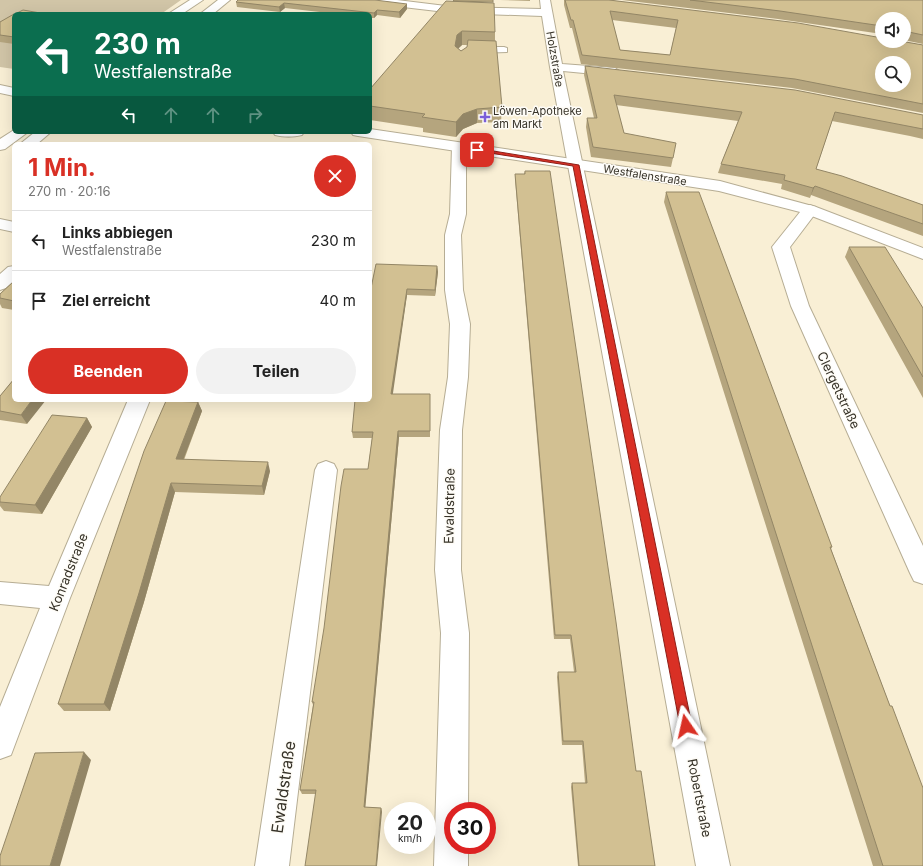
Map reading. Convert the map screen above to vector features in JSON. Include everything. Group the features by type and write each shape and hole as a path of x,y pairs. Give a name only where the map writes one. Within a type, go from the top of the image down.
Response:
{"street":[{"path":"177,12 198,0"},
{"path":"189,12 205,0"},
{"path":"209,12 225,0"},
{"path":"369,0 454,10 501,12 546,6"},
{"name":"Holzstraße","path":"546,6 575,165"},
{"path":"556,67 627,73"},
{"path":"0,89 12,92"},
{"path":"30,142 41,134"},
{"name":"Westfalenstraße","path":"371,134 720,186 810,210 923,254"},
{"path":"6,153 12,145"},
{"name":"Ewaldstraße","path":"451,866 455,633 448,570 451,430 458,377 460,324 454,290 453,235 458,214 459,147"},
{"name":"Robertstraße","path":"575,165 714,866"},
{"name":"Clergetstraße","path":"810,210 781,247 800,306 923,573"},
{"path":"0,224 12,227"},
{"path":"0,284 12,273"},
{"name":"Konradstraße","path":"0,744 57,598 138,402"},
{"name":"Ewaldstraße","path":"272,866 326,470"},
{"path":"0,593 57,598"}],"lane":[{"path":"470,50 504,50"}],"shaded area":[{"path":"0,0 181,0 164,12 12,12 12,69 0,67"}],"building":[{"path":"238,0 375,0 407,4 399,12 377,10 374,13 284,3 279,7 236,2"},
{"path":"493,0 493,2 453,1"},
{"path":"565,0 609,0 798,23 875,37 875,48 911,48 911,43 923,45 923,104 795,79 582,55 573,20 571,20","holes":["610,11 678,20 670,55 620,50"]},
{"path":"690,0 923,0 923,35 911,32 911,12 875,12 875,25"},
{"path":"446,1 494,3 495,32 462,31 457,35 455,46 461,51 467,47 468,40 496,41 502,107 477,109 463,114 456,122 422,117 425,114 372,106 372,87"},
{"path":"23,10 34,12 19,12"},
{"path":"12,15 12,37 0,35 0,22"},
{"path":"585,66 795,90 923,115 923,129 835,112 816,169 842,176 923,205 923,224 815,186 813,188 784,180 785,175 721,164 742,112 614,95 624,133 676,143 673,158 593,147 587,118 597,118"},
{"path":"525,171 550,171 616,622 636,771 641,771 655,866 579,866 572,783 587,783 583,741 563,741 558,672 576,672 571,635 555,635 515,174 525,174"},
{"path":"666,192 699,192 832,547 830,547 890,706 892,706 923,788 923,866 883,866"},
{"path":"849,247 885,247 923,308 923,377"},
{"path":"376,264 437,266 435,290 407,289 391,394 430,394 430,431 398,431 364,807 381,808 376,866 305,866 316,790 300,790 324,628 341,486 344,469 368,469 373,432 352,432 355,402 372,402 372,283"},
{"path":"12,283 12,301 0,298 0,294"},
{"path":"12,381 12,402 31,402 21,415 0,411 0,396"},
{"path":"166,402 198,402 176,459 268,462 262,486 171,483 139,593 104,704 58,704 144,451"},
{"path":"52,415 87,418 35,505 0,502 0,497"},
{"path":"84,752 50,866 0,866 0,856 35,753"}],"place":[{"name":"Löwen-Apotheke am Markt","path":"485,117"}],"route":[{"path":"477,150 575,165 686,726"}]}
